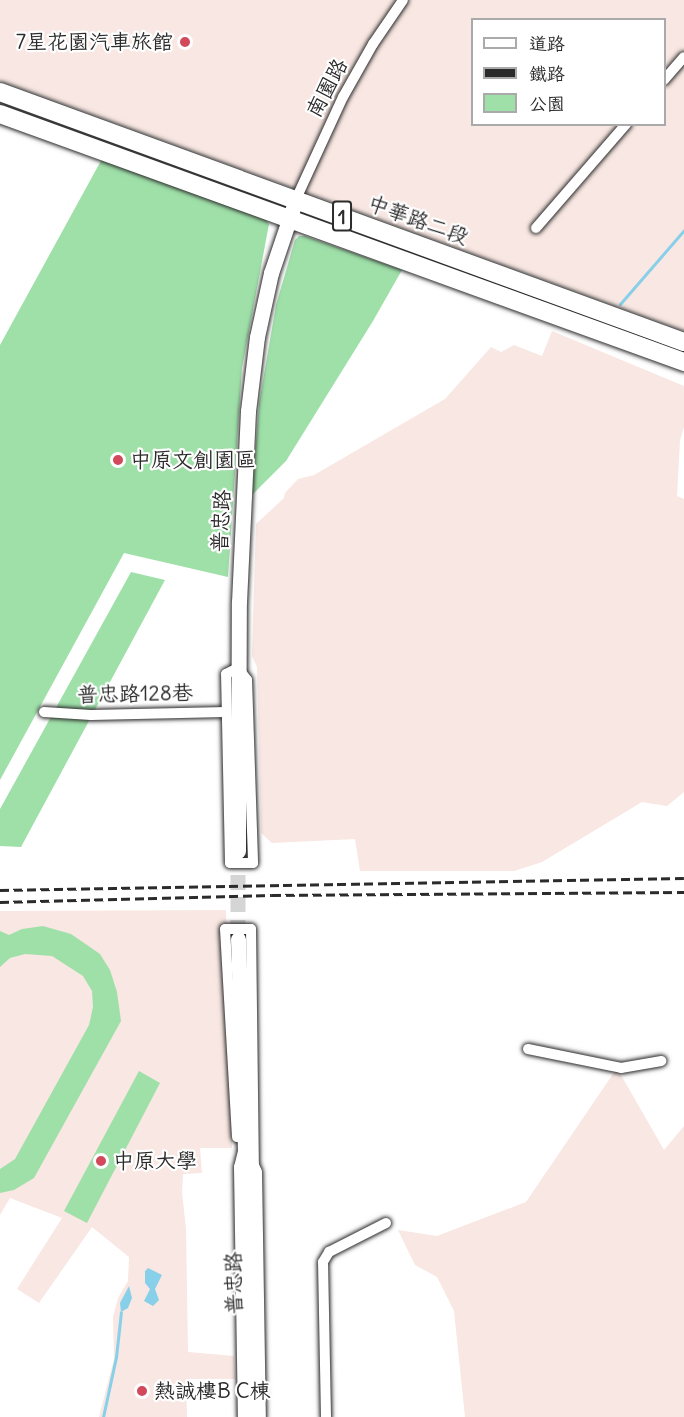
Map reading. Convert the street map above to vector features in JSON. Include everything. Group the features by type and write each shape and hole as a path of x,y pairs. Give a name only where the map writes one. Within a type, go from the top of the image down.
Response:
{"main road":[{"name":"中華路二段","path":"0,92 684,342"},
{"name":"中華路二段","path":"0,114 684,362"}],"street":[{"name":"南園路","path":"296,199 343,97 373,44 403,0"},
{"path":"666,78 684,57"},
{"path":"536,228 624,126"},
{"name":"普忠路","path":"238,851 238,668 248,411 257,338 271,273 287,219 296,199"},
{"path":"238,668 248,680 253,863 230,863 226,712 226,674 238,668"},
{"name":"普忠路128巷","path":"44,712 91,715 226,712"},
{"path":"225,929 251,929 247,1169 225,929"},
{"name":"普忠路","path":"238,939 244,1151 247,1169 258,1417"},
{"path":"528,1049 621,1068 661,1061"},
{"name":"普忠路","path":"244,1417 247,1169"},
{"path":"326,1417 324,1262 329,1252 386,1223"}],"shaded area":[{"path":"0,0 684,0 684,331 0,81"},
{"path":"552,331 684,386 684,427 680,440 677,496 684,499 684,792 667,806 642,802 542,862 514,871 360,871 355,839 272,843 261,833 257,667 252,656 256,524 284,498 285,493 298,479 314,475 445,399 491,347 501,352 514,345 542,356"},
{"name":"中原大學","path":"226,910 232,1148 200,1148 202,1173 183,1174 182,1192 186,1229 188,1352 234,1356 235,1379 186,1379 187,1417 99,1417 114,1359 113,1317 118,1298 128,1281 129,1257 92,1227 39,1303 17,1289 62,1218 10,1198 0,1215 0,911"},
{"path":"617,1068 664,1150 684,1126 684,1417 465,1417 454,1311 437,1277 415,1265 398,1230 437,1236 526,1202"}],"green space":[{"name":"中原文創園區","path":"103,157 266,220 269,224 242,368 228,577 124,553 0,780 0,345"},
{"path":"299,236 305,236 402,270 286,461 252,495 259,404 276,305 295,240"},
{"path":"131,572 165,580 21,847 0,846 0,809"},
{"path":"43,926 71,934 100,954 110,970 117,992 121,1021 34,1178 14,1190 0,1193 0,1169 15,1159 89,1025 93,1007 92,991 83,976 52,956 25,954 10,958 0,967 0,931 9,935 22,929"},
{"path":"139,1071 160,1083 87,1223 64,1211"}],"water":[{"path":"148,1268 162,1275 155,1289 159,1300 153,1306 144,1301 150,1289 145,1283 145,1271"},
{"path":"129,1286 132,1298 128,1308 121,1312 120,1303"}],"waterway":[{"path":"620,304 684,230"},
{"path":"103,1417 116,1357 121,1312"}],"tunnel":[{"path":"238,851 238,939"}],"railway":[{"path":"0,890 684,878"},
{"path":"0,902 272,895 684,892"}],"place":[{"name":"7星花園汽車旅館","path":"185,42"},
{"name":"中原文創園區","path":"118,460"},
{"name":"中原大學","path":"101,1161"},
{"name":"熱誠樓B C棟","path":"142,1391"}]}
